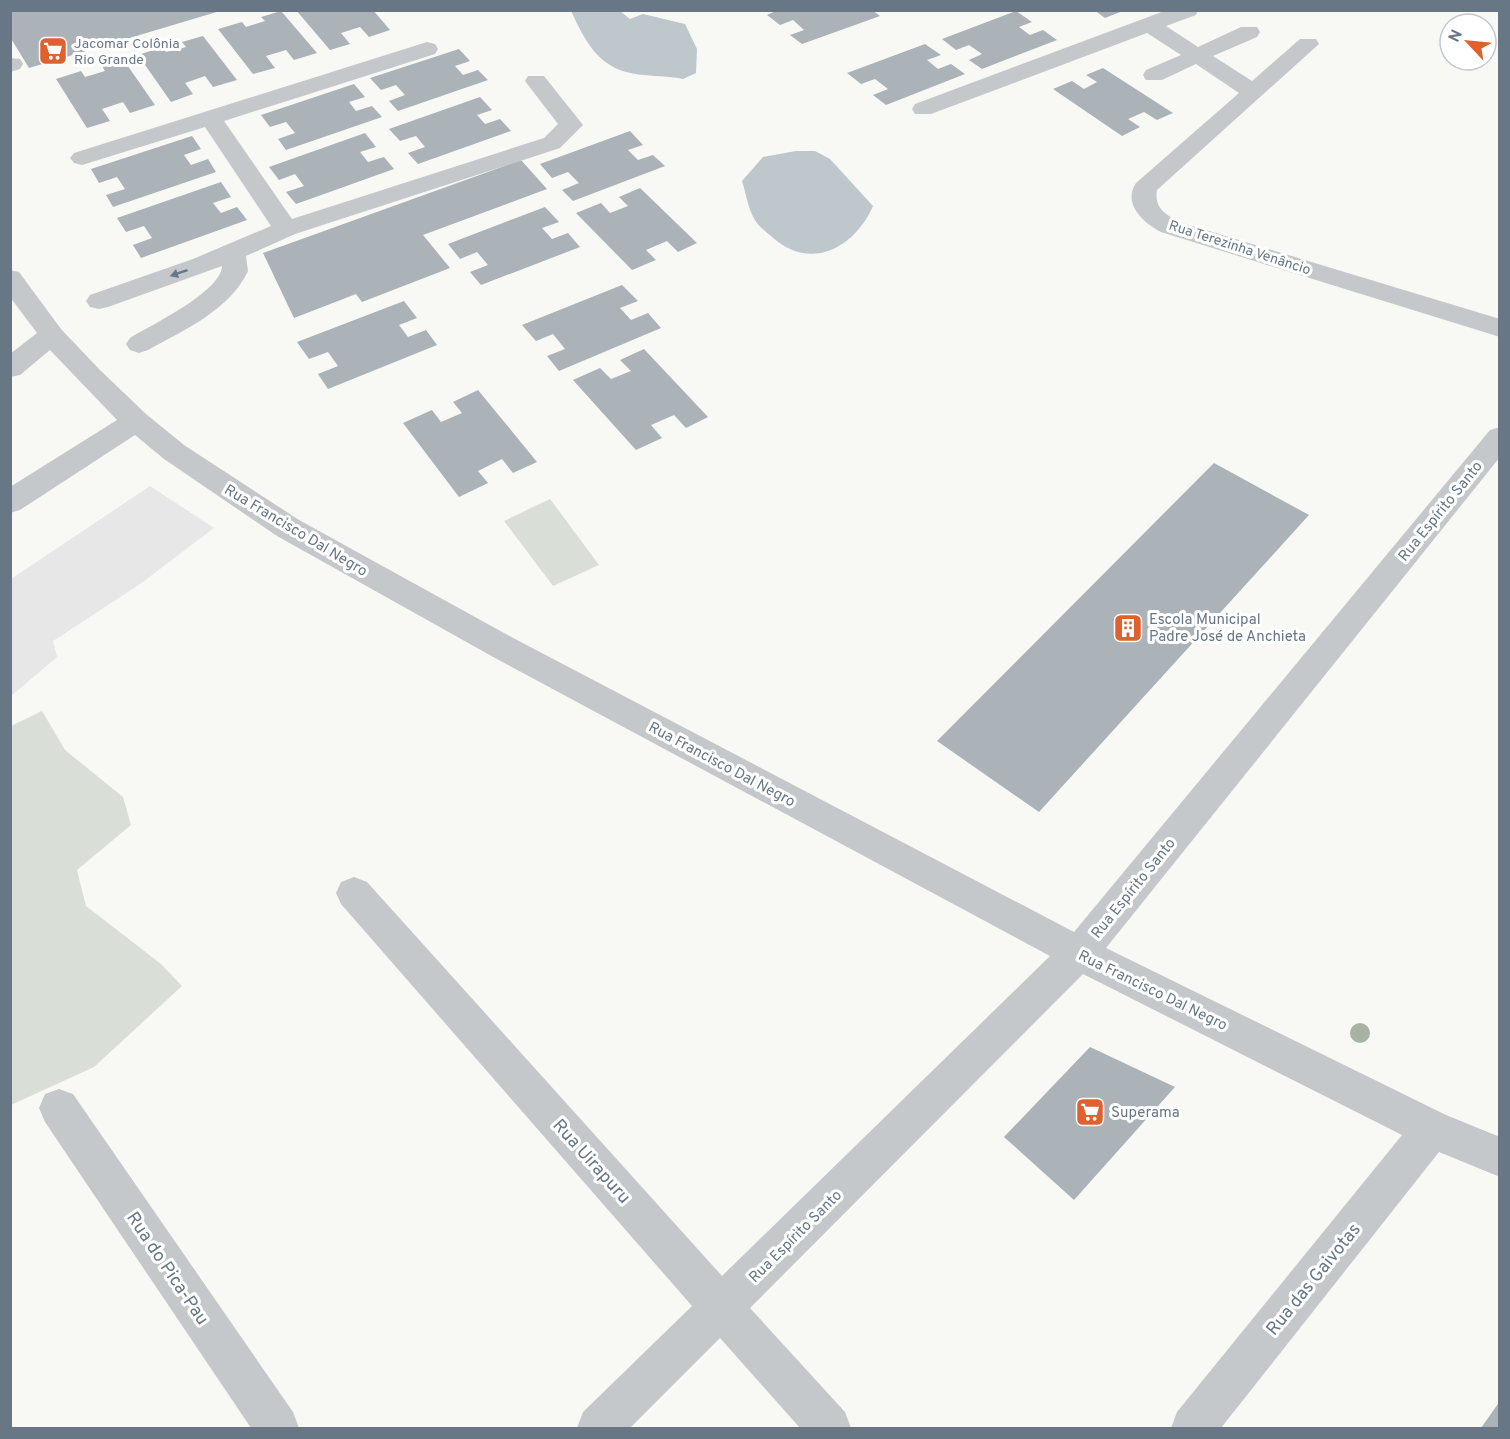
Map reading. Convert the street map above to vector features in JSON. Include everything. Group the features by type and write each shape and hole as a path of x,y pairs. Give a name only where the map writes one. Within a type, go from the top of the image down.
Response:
{"street":[{"path":"923,109 1188,10"},
{"path":"1150,25 1253,92"},
{"path":"1154,75 1249,32"},
{"name":"Rua Terezinha Venâncio","path":"1308,44 1145,188 1142,199 1145,208 1153,217 1170,226 1500,328"},
{"path":"82,158 427,49"},
{"path":"99,301 233,253 286,229 552,143 571,125 536,81"},
{"path":"210,118 286,229"},
{"path":"139,344 201,307 226,286 235,272 233,253"},
{"name":"Rua Francisco Dal Negro","path":"10,278 52,335 90,377 136,422 174,452 288,528 506,649 1079,953 1432,1129 1500,1157"},
{"path":"10,368 52,335"},
{"path":"10,502 136,422"},
{"name":"Rua Espírito Santo","path":"599,1428 1079,953 1500,437"},
{"name":"Rua Uirapuru","path":"354,893 829,1428"},
{"name":"Rua do Pica-Pau","path":"58,1108 277,1428"},
{"name":"Rua das Gaivotas","path":"1193,1428 1432,1129"}],"shaded area":[{"path":"571,11 620,11 630,19 643,14 685,24 697,49 696,73 683,79 633,74 615,68 598,56"},
{"path":"796,151 815,151 830,159 873,206 865,221 854,234 829,251 815,254 800,253 786,247 758,224 749,206 742,181 763,157"},
{"path":"150,486 214,528 140,584 53,641 57,657 11,696 11,579"},
{"path":"550,499 599,565 553,586 504,521"},
{"path":"42,711 65,750 123,797 131,825 77,870 86,906 161,964 182,986 94,1067 11,1105 11,726"}],"building":[{"name":"Jacomar Colônia Rio Grande","path":"10,10 220,11 29,68 10,37"},
{"path":"296,10 373,10 390,30 369,37 360,27 341,33 350,44 330,50"},
{"path":"778,10 872,10 880,16 802,44 790,35 804,30 793,20 780,25 767,15"},
{"path":"1094,10 1123,10 1123,11 1105,18"},
{"path":"281,11 317,53 294,60 286,50 266,56 275,68 253,74 218,29 242,22 246,27 265,21 261,17"},
{"path":"1016,11 1032,22 1019,27 1030,35 1043,30 1057,40 982,69 969,60 982,54 969,45 956,50 942,39"},
{"path":"203,36 237,80 213,87 205,76 185,83 193,94 171,102 138,55 163,47 166,52 186,47 182,42"},
{"path":"925,44 941,55 927,60 938,69 951,64 965,74 886,105 873,95 888,89 875,79 861,84 847,73"},
{"path":"459,49 470,61 455,66 463,75 478,70 488,80 398,111 389,101 405,95 396,85 381,90 370,78"},
{"path":"123,59 155,105 130,113 123,102 102,109 110,121 87,128 56,79 81,71 85,77 105,71 102,66"},
{"path":"1103,68 1173,113 1157,120 1144,112 1128,119 1140,127 1122,136 1053,89 1072,81 1084,89 1097,82 1086,75"},
{"path":"354,84 365,97 349,102 356,111 372,106 382,117 286,150 278,139 295,133 286,122 270,127 261,115"},
{"path":"480,97 492,110 477,115 485,124 500,119 511,131 418,164 408,153 425,147 416,136 400,141 389,129"},
{"path":"630,131 643,145 628,150 638,160 653,155 665,166 573,201 562,190 579,183 568,172 552,178 540,164"},
{"path":"365,133 376,147 360,152 368,162 384,157 394,169 296,204 286,192 304,186 295,174 279,180 269,167"},
{"path":"192,136 201,149 184,155 191,165 208,159 216,172 113,207 106,195 125,189 117,177 99,183 91,169"},
{"path":"521,160 547,189 423,235 450,268 362,302 356,294 294,318 263,253"},
{"path":"221,182 231,197 213,203 221,213 237,207 247,220 141,258 133,245 152,238 144,226 126,232 117,218"},
{"path":"640,188 697,243 678,252 667,241 646,250 656,260 632,270 576,213 601,203 610,213 628,206 619,197"},
{"path":"545,207 559,222 542,228 552,239 568,233 580,247 481,285 470,272 488,265 477,252 460,259 448,244"},
{"path":"622,285 638,301 620,308 631,320 648,313 661,328 559,371 547,356 565,349 553,334 536,341 522,325"},
{"path":"404,301 417,318 399,325 408,337 426,330 437,345 328,389 318,374 338,366 328,352 309,359 297,342"},
{"path":"644,349 708,417 686,428 674,415 651,425 662,438 636,450 573,380 600,368 611,379 631,371 620,360"},
{"path":"478,390 537,462 513,473 502,459 478,471 488,483 459,497 403,423 432,410 441,422 462,413 453,402"},
{"name":"Escola Municipal Padre José de Anchieta","path":"1214,463 1309,515 1039,812 937,741"},
{"name":"Superama","path":"1090,1047 1175,1087 1074,1200 1004,1137"},
{"path":"1500,1401 1500,1428 1481,1428"}],"place":[{"name":"Jacomar Colônia Rio Grande","path":"53,51"},
{"name":"Escola Municipal Padre José de Anchieta","path":"1128,628"},
{"name":"Superama","path":"1090,1112"}]}
